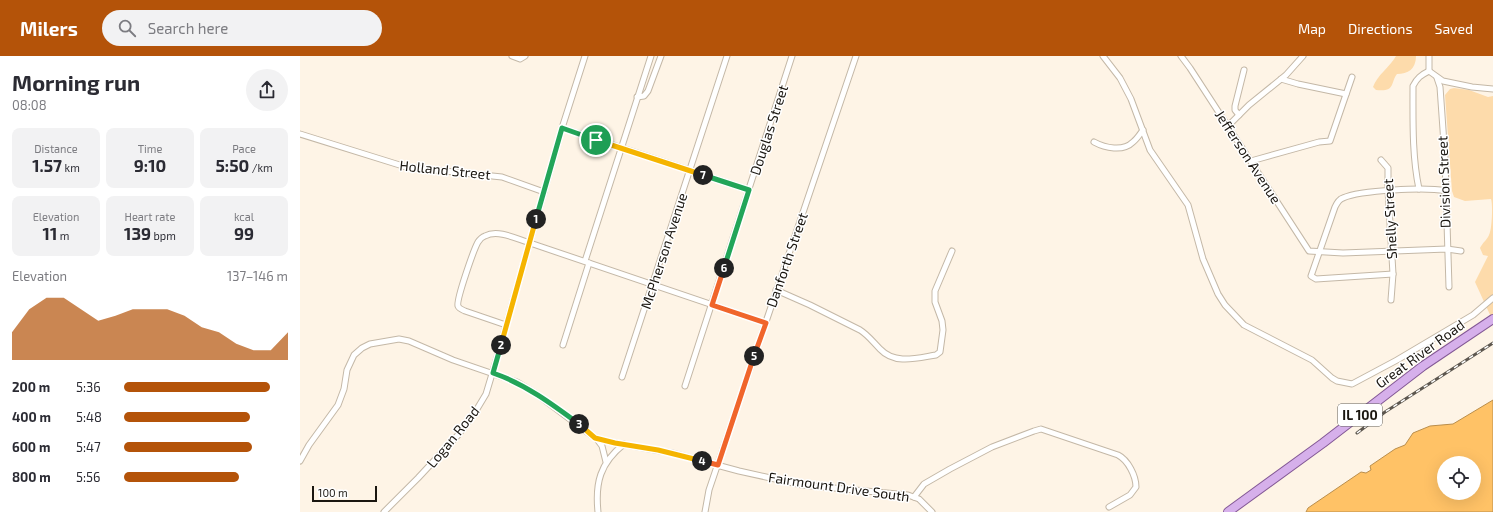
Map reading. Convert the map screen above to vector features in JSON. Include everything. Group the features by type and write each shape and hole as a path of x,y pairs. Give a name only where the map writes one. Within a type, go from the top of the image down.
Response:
{"main road":[{"name":"Great River Road","path":"1228,512 1323,443 1423,366 1493,319"}],"street":[{"path":"512,56 523,57"},
{"name":"Logan Road","path":"384,512 459,434 483,399 493,373 562,128 585,56"},
{"path":"563,345 621,148 651,56"},
{"path":"638,96 644,96 648,91 661,56"},
{"name":"McPherson Avenue","path":"622,377 727,56"},
{"name":"Douglas Street","path":"685,386 792,56"},
{"name":"Danforth Street","path":"705,512 706,502 718,465 856,56"},
{"path":"1103,56 1125,87 1137,111 1150,150 1188,205 1203,259 1211,281 1225,305 1244,325 1312,360 1337,381 1352,384 1473,315 1493,298"},
{"name":"Jefferson Avenue","path":"1181,56 1308,250 1318,252"},
{"path":"1228,126 1260,95 1281,79 1303,56"},
{"path":"1429,56 1429,71 1437,78 1455,84 1493,89"},
{"path":"1239,115 1235,110 1235,106 1244,70"},
{"path":"1419,189 1415,154 1413,86 1422,74 1429,71"},
{"path":"1251,161 1312,143 1330,141 1352,77"},
{"name":"Division Street","path":"1437,78 1440,87 1445,158 1448,287"},
{"path":"1281,79 1346,94"},
{"path":"562,128 749,190"},
{"path":"1094,142 1109,147 1126,147 1133,143 1143,130"},
{"name":"Holland Street","path":"300,134 406,168 502,177 544,192"},
{"name":"Shelly Street","path":"1381,160 1388,168 1393,274 1391,300"},
{"path":"1393,274 1316,279 1311,276 1318,252 1337,202 1342,198 1388,190 1419,189 1445,191"},
{"path":"506,325 466,311 458,306 461,290 477,244 488,234 499,234 530,243 766,323"},
{"path":"1318,252 1361,253 1447,249 1461,251"},
{"path":"776,290 810,304 860,330 885,354 893,358 904,359 936,355 940,352 943,330 942,321 935,302 935,291 952,251"},
{"path":"300,461 309,445 338,405 344,389 350,363 354,355 364,346 393,339 404,340 447,358 508,378 526,387 576,422 595,438 602,446 606,462"},
{"path":"914,497 924,484 961,463 999,444 1034,431 1045,430 1118,455 1124,459 1134,477 1136,487 1130,495 1109,507"},
{"name":"Fairmount Drive South","path":"595,438 658,450 739,471 802,485 899,494 914,497 923,502 932,512"},
{"path":"598,512 597,487 606,462 610,456 624,444"}],"shaded area":[{"path":"1396,56 1416,56 1415,64 1408,72 1397,74 1390,88 1387,90 1376,90 1373,87 1375,83"},
{"path":"1454,88 1469,90 1488,97 1493,96 1493,316 1491,317 1475,282 1488,256 1483,255 1480,248 1490,232 1492,202 1491,199 1465,201 1454,197 1452,191 1445,95 1450,89"},
{"path":"1493,400 1493,512 1306,512 1308,508 1361,472 1366,473 1371,470 1370,466 1395,449 1405,445 1413,433 1430,426 1453,424"}],"railway":[{"path":"1357,433 1385,412 1493,343"}],"route":[{"path":"562,128 596,140 749,190 712,305 766,323 718,465 672,453 595,438 591,433 535,392 518,382 493,373 562,128"}]}
